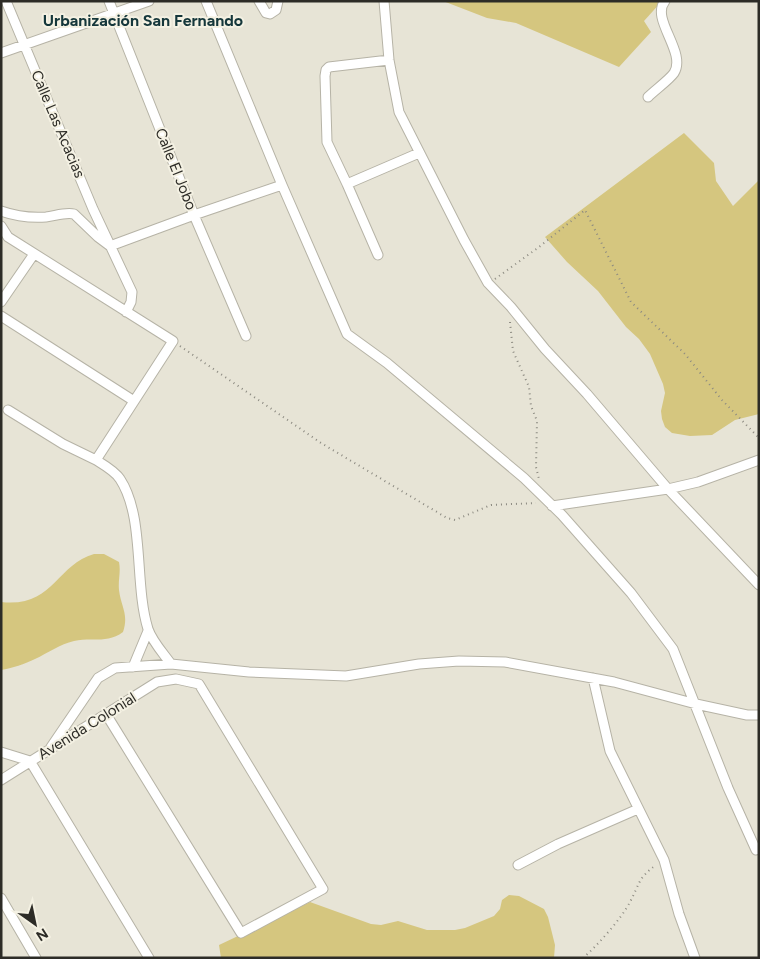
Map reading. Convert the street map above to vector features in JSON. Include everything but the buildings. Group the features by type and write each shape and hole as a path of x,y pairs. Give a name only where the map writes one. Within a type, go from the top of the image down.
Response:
{"street":[{"name":"Calle Las Acacias","path":"6,1 110,246 132,292 132,302 126,312"},
{"name":"Calle El Jobo","path":"109,1 194,215 246,336"},
{"path":"1,53 149,1"},
{"path":"206,1 282,185 347,334 395,369 524,478 631,593 673,650 725,780 756,850"},
{"path":"258,1 266,12 270,14 276,10 278,1"},
{"path":"384,1 389,60 399,112 488,283 511,307 545,349 588,394 668,489 759,585"},
{"path":"648,97 675,72 676,59 666,26 660,17 662,4 665,1"},
{"path":"378,255 327,142 326,70 332,66 389,60"},
{"path":"347,184 419,153"},
{"path":"1,211 25,217 74,214 110,246 282,185"},
{"path":"1,226 8,237 173,341 96,460"},
{"path":"1,302 34,254"},
{"path":"1,316 134,401"},
{"path":"8,410 63,444 96,460 119,477 128,494 136,531 142,603 148,631 171,664"},
{"path":"550,504 668,489 698,482 759,460"},
{"path":"133,666 148,631"},
{"path":"49,750 98,678 115,668 171,664 248,672 346,676 420,664 506,662 614,682 696,704 747,715 759,715"},
{"path":"593,678 610,751 664,860 679,914 695,958"},
{"name":"Avenida Colonial","path":"1,780 30,762 106,714 157,682 176,679 199,684 323,889 241,933 106,714"},
{"path":"1,752 30,762 148,958"},
{"path":"518,865 558,844 638,809"},
{"path":"1,898 36,958"}],"path":[{"path":"488,283 506,272 585,210 631,302 685,354 722,400 759,438"},
{"path":"511,307 510,328 513,339 513,351 529,387 531,406 537,421 536,467 540,482"},
{"path":"173,341 321,443 447,518 455,520 491,505 550,504"},
{"path":"583,958 599,942 622,913 630,901 636,886 646,873 664,860"}],"shaded area":[{"path":"443,1 662,1 644,21 651,32 619,67 516,23 487,18"},
{"path":"684,133 714,163 716,181 733,206 759,180 759,414 735,420 712,435 690,436 672,433 665,427 661,411 665,393 650,354 598,291 567,262 545,237"},
{"path":"94,554 104,554 119,562 119,590 125,620 123,632 111,638 69,642 27,663 1,670 1,602 18,602 32,599 53,584 81,559"},
{"path":"509,895 519,896 544,909 555,945 554,958 221,958 219,945 310,902 371,924 381,925 398,921 427,930 455,930 494,916 500,909 502,900"}],"district":[{"name":"Urbanización San Fernando","path":"143,20"}]}
